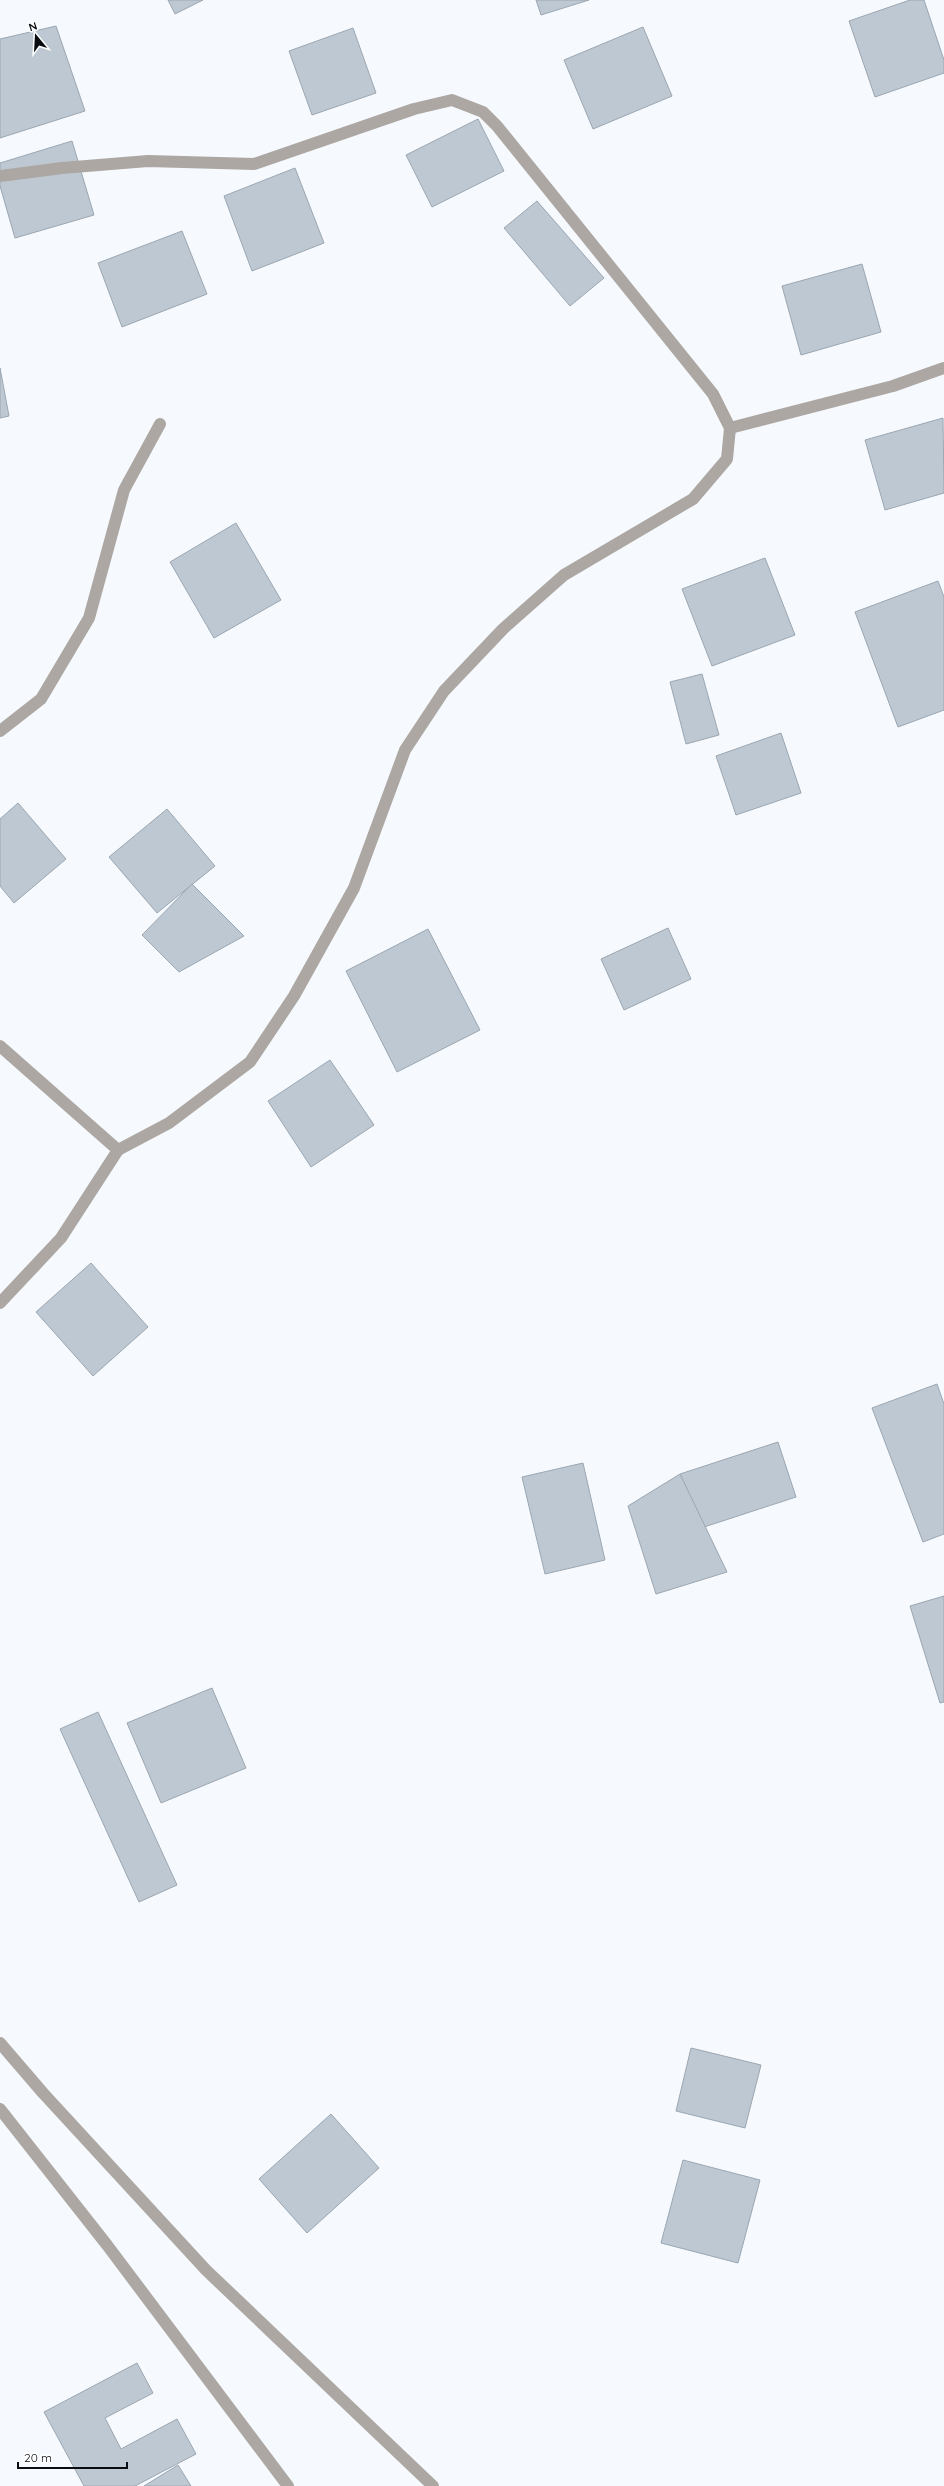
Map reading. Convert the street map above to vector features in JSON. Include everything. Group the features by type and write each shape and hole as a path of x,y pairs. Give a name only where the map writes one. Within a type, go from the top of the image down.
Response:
{"street":[{"path":"0,176 62,168 148,161 254,164 414,109 452,100 483,112 498,126 713,394 730,428 727,459 693,499 564,575 503,629 444,691 405,750 354,888 294,996 250,1062 169,1123 118,1150 61,1238 0,1303"},
{"path":"730,428 893,386 944,368"},
{"path":"0,732 41,699 89,618 124,490 160,424"},
{"path":"0,1046 118,1150"},
{"path":"0,2043 43,2093 206,2270 433,2486"},
{"path":"0,2109 107,2245 288,2486"}],"building":[{"path":"168,0 203,0 175,14"},
{"path":"536,0 589,0 541,15"},
{"path":"910,0 924,0 944,60 944,73 875,97 849,21"},
{"path":"56,26 85,111 0,138 0,39"},
{"path":"643,27 672,96 593,129 564,60"},
{"path":"353,28 376,93 312,115 289,51"},
{"path":"478,119 504,171 432,207 406,155"},
{"path":"72,141 94,215 15,238 0,186 0,163"},
{"path":"295,168 324,243 252,271 224,196"},
{"path":"537,201 604,278 570,306 504,228"},
{"path":"182,231 207,294 122,327 98,263"},
{"path":"862,264 881,332 801,355 782,286"},
{"path":"0,368 9,416 0,418"},
{"path":"943,418 944,493 885,510 865,440"},
{"path":"236,523 281,600 214,638 170,562"},
{"path":"765,558 795,635 712,666 682,589"},
{"path":"938,581 944,597 944,710 898,727 855,612"},
{"path":"702,674 719,735 686,744 670,682"},
{"path":"781,733 801,793 736,815 716,756"},
{"path":"18,803 66,859 14,903 0,886 0,819"},
{"path":"167,809 215,866 157,913 109,857"},
{"path":"192,884 244,936 179,972 142,935"},
{"path":"668,928 691,979 624,1010 601,959"},
{"path":"428,929 480,1030 397,1072 346,971"},
{"path":"330,1060 374,1125 311,1167 268,1101"},
{"path":"91,1263 148,1327 93,1376 36,1312"},
{"path":"937,1384 944,1404 944,1534 923,1542 872,1408"},
{"path":"778,1442 796,1497 698,1529 680,1474"},
{"path":"583,1463 605,1560 545,1574 522,1477"},
{"path":"680,1474 727,1572 656,1594 628,1506"},
{"path":"944,1596 944,1702 940,1703 910,1606"},
{"path":"212,1688 246,1768 161,1803 127,1723"},
{"path":"98,1712 177,1885 139,1902 60,1729"},
{"path":"691,2048 761,2065 745,2128 676,2111"},
{"path":"331,2114 379,2168 307,2233 259,2179"},
{"path":"683,2160 760,2180 738,2263 661,2243"},
{"path":"137,2363 153,2393 105,2418 121,2449 177,2419 196,2454 135,2486 84,2486 44,2412"},
{"path":"178,2465 191,2486 144,2486"}]}
